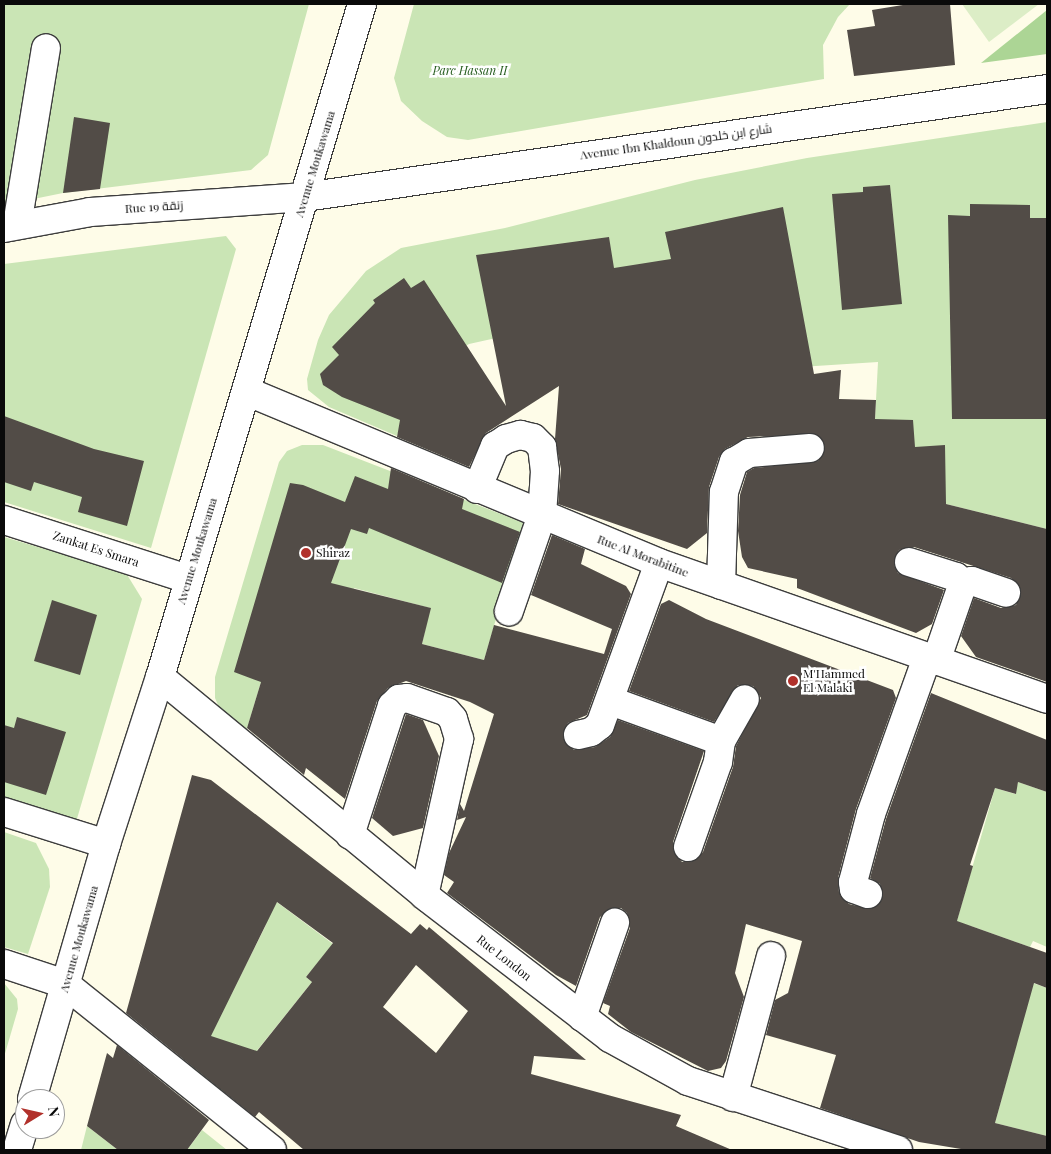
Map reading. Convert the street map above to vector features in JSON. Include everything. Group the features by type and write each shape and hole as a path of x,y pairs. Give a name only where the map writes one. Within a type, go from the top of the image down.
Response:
{"street":[{"name":"Avenue Moukawama","path":"35,1089 106,844 160,677 188,578 362,4"},
{"path":"10,226 46,48"},
{"name":"Avenue Ibn Khaldoun شارع ابن خلدون","path":"305,197 1047,89"},
{"name":"Rue 19 زنقة","path":"10,226 90,212 305,197"},
{"name":"Rue Al Morabitine","path":"246,391 660,563 1047,699"},
{"path":"478,489 495,446 506,438 520,435 533,438 542,448 544,463 542,515 509,611"},
{"path":"721,585 724,492 734,462 749,453 810,448"},
{"name":"Zankat Es Smara","path":"4,520 188,578"},
{"path":"909,562 956,577 963,583"},
{"path":"578,734 591,732 600,725 611,701 660,563"},
{"path":"868,894 854,889 853,882 870,814 963,583 972,580 1006,593"},
{"name":"Rue London","path":"160,677 424,895 610,1038 688,1081 898,1150"},
{"path":"350,835 392,706 399,699 407,698 447,712 459,739 424,895"},
{"path":"688,847 718,762 721,741 745,700"},
{"path":"611,701 721,741"},
{"path":"4,812 106,844"},
{"path":"582,1017 615,923"},
{"path":"733,1097 771,956"},
{"path":"4,964 65,984 272,1150"}],"green space":[{"path":"4,4 309,4 268,155 251,170 63,193 4,205"},
{"name":"Parc Hassan II","path":"414,4 850,4 838,17 823,45 824,79 468,140 447,137 422,121 401,101 394,78"},
{"path":"962,4 1039,4 989,42"},
{"path":"1047,10 1047,54 981,63"},
{"path":"1047,122 1047,529 946,504 875,419 878,362 800,367 496,338 469,344 430,368 410,390 397,436 329,407 308,390 307,379 318,340 329,315 366,271 401,248 505,228 695,180 807,158"},
{"path":"226,236 236,249 151,548 4,502 4,264"},
{"path":"302,445 323,445 524,523 484,660 422,644 430,608 354,588 349,603 261,682 245,735 222,714 215,698 215,677 279,462 287,451"},
{"path":"4,537 126,573 142,599 76,822 4,800"},
{"path":"1018,782 1047,792 1047,947 1033,941 1030,947 971,926 956,924 995,788 1015,794"},
{"path":"4,832 36,843 49,869 50,887 28,954 4,947"},
{"path":"274,900 333,944 306,977 312,982 219,1098 185,1070 231,995 265,927"},
{"path":"4,983 17,999 18,1009 4,1057"},
{"path":"1033,983 1047,988 1047,1136 995,1123"},
{"path":"87,1126 118,1150 81,1150"},
{"path":"202,1130 227,1150 187,1150"}],"building":[{"path":"909,4 950,4 955,65 854,76 847,30 875,26 872,10"},
{"path":"74,117 110,123 100,189 63,193"},
{"path":"890,185 902,304 842,310 832,194 863,192 863,187"},
{"path":"970,204 1030,205 1030,218 1047,218 1047,419 952,419 948,215 970,216"},
{"path":"783,207 814,374 841,370 839,399 876,400 875,419 913,420 915,447 945,445 946,504 1047,529 1047,682 976,657 961,636 974,598 1001,608 1016,605 1021,590 1011,578 914,547 899,550 894,565 898,573 944,590 932,624 916,633 797,588 797,579 748,568 742,557 738,531 740,495 747,472 754,468 818,461 825,446 816,434 748,437 725,449 719,457 709,487 707,533 687,549 558,504 561,469 555,439 559,386 486,433 469,467 397,437 400,420 342,397 323,385 320,374 339,355 332,347 375,303 373,300 404,278 411,288 424,280 506,406 476,255 609,237 614,268 671,259 665,232"},
{"path":"4,416 94,449 144,461 127,526 78,512 82,497 34,482 31,491 4,482"},
{"path":"391,468 464,499 462,509 520,532 502,583 369,528 367,534 351,529 331,583 431,608 422,644 484,660 494,625 604,654 612,629 531,595 552,535 585,549 581,564 626,586 631,594 587,715 568,723 563,738 574,750 595,747 610,737 618,720 704,751 673,842 673,850 682,862 691,862 703,852 733,767 736,746 761,698 753,686 738,685 714,722 629,691 661,604 669,600 706,619 893,690 896,698 856,809 838,878 839,892 849,904 870,909 882,900 880,884 870,878 886,819 931,693 1047,740 1047,792 1018,782 1016,794 995,788 970,865 973,866 957,921 1047,953 1047,988 1034,983 995,1123 1047,1136 1047,1150 967,1150 919,1142 820,1108 836,1055 766,1035 775,1000 788,993 802,941 746,924 735,973 744,997 726,1061 721,1068 708,1071 631,1032 608,1014 610,1006 603,1003 630,928 627,913 621,908 612,908 600,917 576,986 556,975 447,893 454,882 444,875 449,853 466,817 457,820 460,804 464,811 494,714 470,702 406,681 388,688 377,701 345,799 306,768 304,775 247,728 261,682 234,672 290,483 303,485 345,502 355,476 388,489"},
{"path":"52,600 97,615 80,675 34,661"},
{"path":"406,714 423,720 439,756 423,828 393,836 372,818"},
{"path":"17,717 66,732 46,795 4,782 4,725 14,728"},
{"path":"192,775 211,780 411,934 420,924 427,930 429,927 586,1060 534,1056 531,1074 681,1115 676,1126 732,1150 304,1150 259,1112 255,1117 126,1013","holes":["277,902 333,943 306,977 312,982 257,1051 211,1036","416,965 468,1011 436,1053 383,1007"]},
{"path":"117,1045 209,1120 187,1150 118,1150 87,1126 107,1053 113,1058"}],"place":[{"name":"Shiraz","path":"306,553"},
{"name":"M'Hammed El Malaki","path":"793,681"}]}
